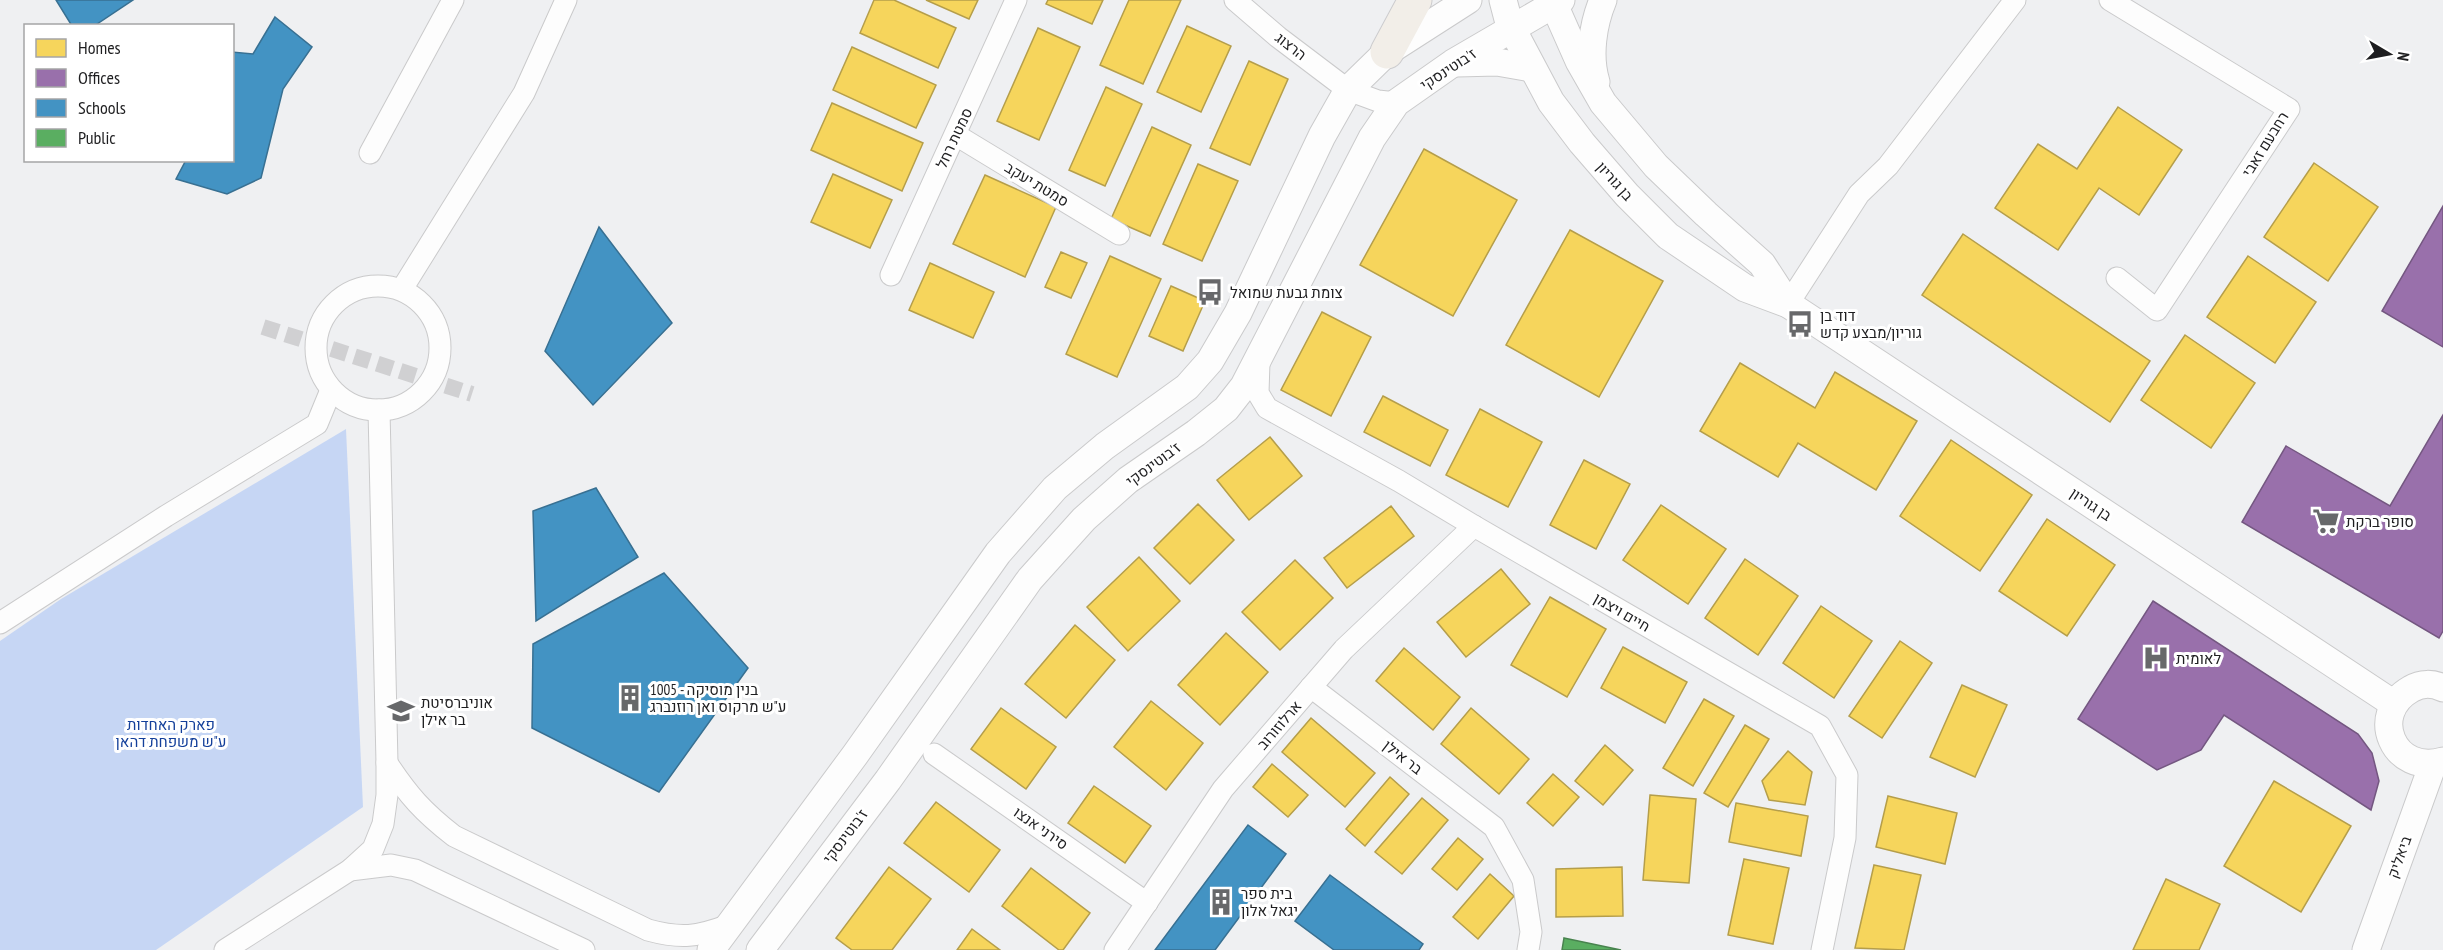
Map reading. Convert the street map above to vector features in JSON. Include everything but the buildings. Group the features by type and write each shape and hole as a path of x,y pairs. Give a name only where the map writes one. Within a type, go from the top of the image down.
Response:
{"highway":[{"path":"1387,52 1414,0"}],"street":[{"path":"370,153 453,0"},
{"path":"402,289 524,93 566,0"},
{"name":"סמטת רחל","path":"891,274 1016,0"},
{"name":"הרצוג","path":"1235,0 1348,90 1378,101 1396,103"},
{"path":"711,950 855,755 998,553 1055,488 1112,440 1187,387 1210,361 1238,313 1322,136 1348,90 1387,52 1468,0"},
{"name":"בן גוריון","path":"1503,0 1513,29 1551,102 1582,143 1668,236 1744,288 1788,304 2394,704"},
{"path":"1603,103 1594,75 1592,52 1599,12 1604,0"},
{"path":"1788,304 1859,194 1888,166 2015,0"},
{"name":"רחבעם זאבי","path":"2110,0 2289,109 2157,310 2117,278"},
{"name":"בן גוריון","path":"1556,2 1579,61 1603,103 1656,166 1762,264 1788,304"},
{"name":"ז'בוטינסקי","path":"760,950 888,780 1030,579 1093,511 1128,480 1196,434 1226,409 1244,386 1372,138 1396,103 1453,63 1556,2"},
{"path":"1453,63 1497,62 1532,68"},
{"name":"סמטת יעקב","path":"956,135 1119,234"},
{"path":"381,285 402,289 428,310 436,325 440,342 439,359 434,375 424,389 411,400 396,408 379,410 361,408 345,401 332,390 320,372 315,351 318,330 326,311 342,296 360,287 381,285"},
{"name":"חיים ויצמן","path":"1260,358 1258,393 1267,408 1399,481 1820,726 1847,775 1845,838 1822,950"},
{"path":"0,623 166,516 317,424 332,390"},
{"path":"225,950 350,870 373,849 383,824 387,795 387,763 379,410"},
{"name":"ארלוזורוב","path":"1115,950 1223,789 1344,649 1474,526"},
{"path":"2438,763 2410,760 2399,752 2389,731 2389,717 2394,704 2403,693 2416,686 2426,684 2443,688"},
{"name":"בר אילן","path":"1311,687 1494,827 1523,879 1531,932 1528,950"},
{"name":"סירני אנצו","path":"934,754 1147,903"},
{"path":"387,763 408,795 428,816 454,836 638,925 672,937 710,933 729,925"},
{"name":"ביאליק","path":"2366,950 2438,763"},
{"path":"350,870 391,865 415,870 584,950"}],"green space":[{"name":"פארק האחדות ע\"ש משפחת דהאן","path":"346,429 363,807 156,950 0,950 0,641 61,599"}],"tunnel":[{"path":"263,327 472,394"}],"place":[{"name":"צומת גבעת שמואל","path":"1210,292"},
{"name":"דוד בן גוריון/מבצע קדש","path":"1800,324"},
{"name":"סופר ברקת","path":"2326,521"},
{"name":"לאומית","path":"2156,658"},
{"name":"1005 - בנין מוסיקה ע\"ש מרקוס ואן רוזנברג","path":"630,698"},
{"name":"אוניברסיטת בר אילן","path":"401,711"},
{"name":"בית ספר יגאל אלון","path":"1221,902"}]}
